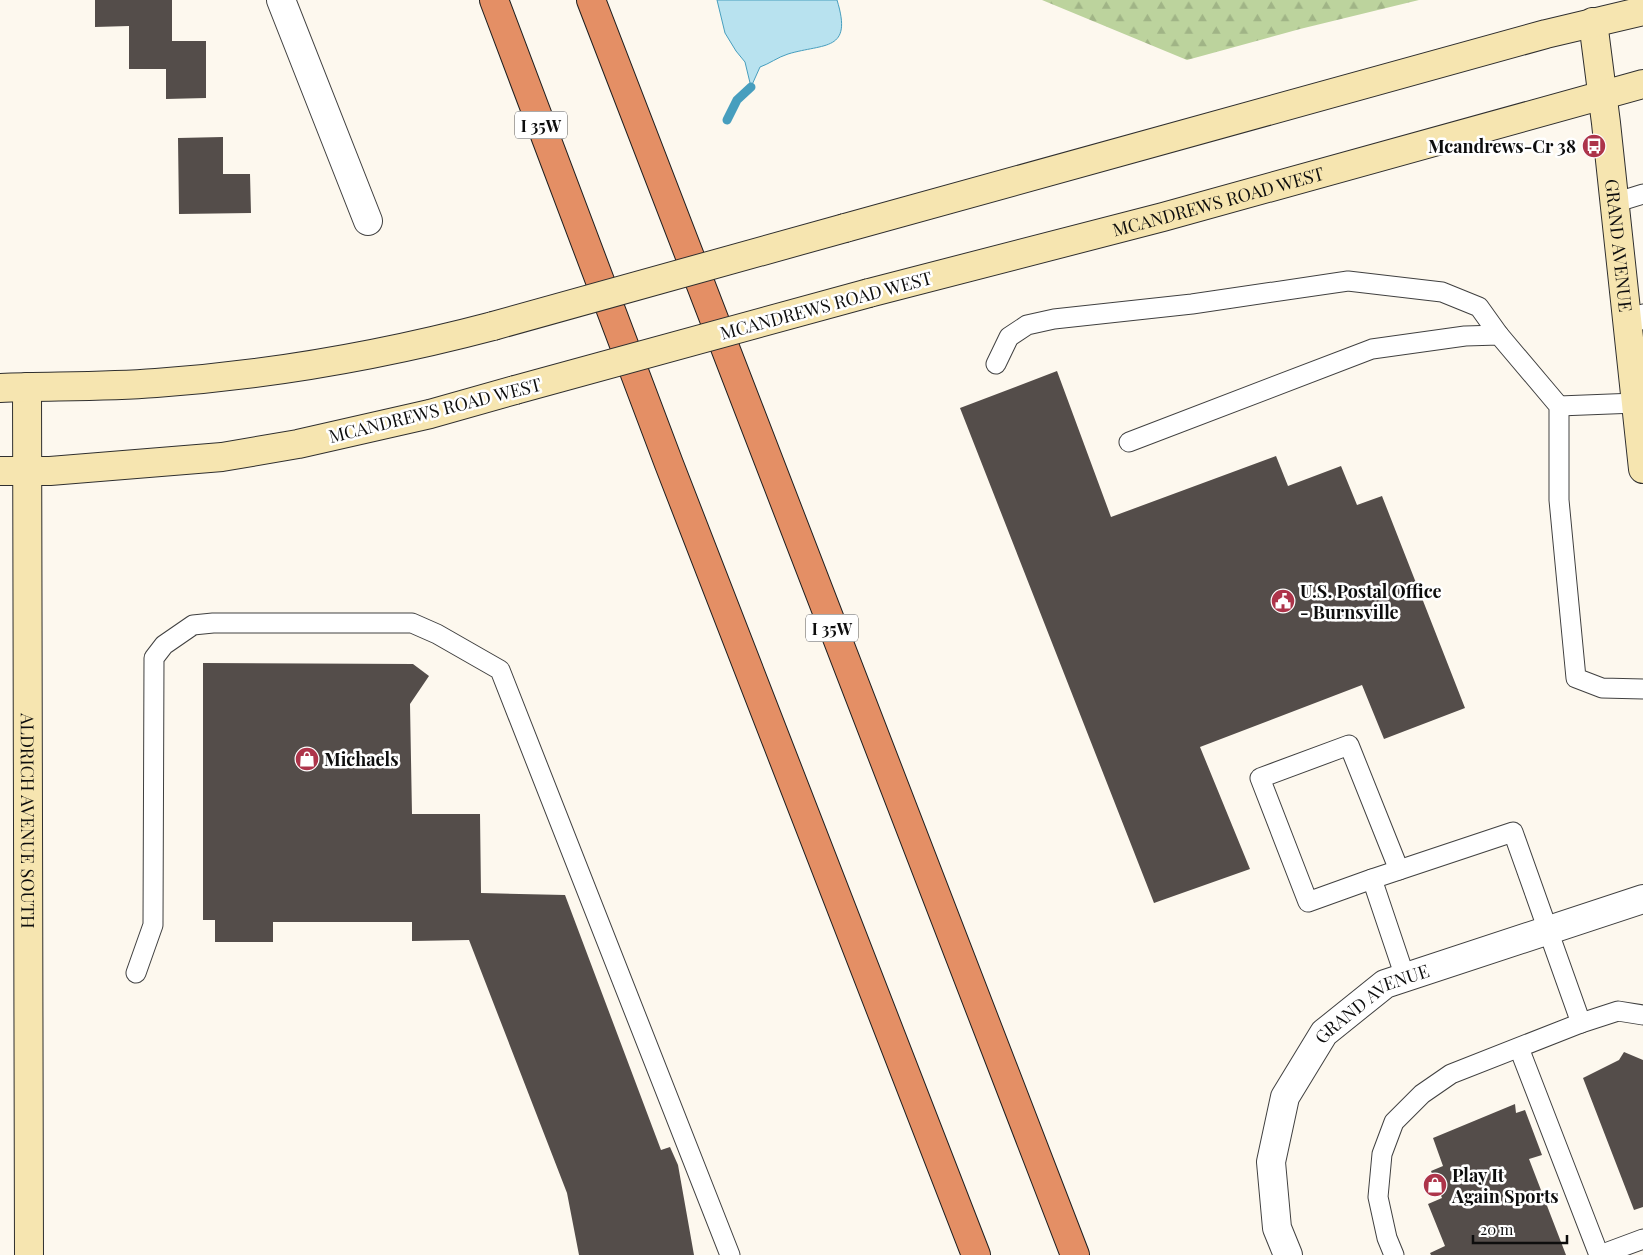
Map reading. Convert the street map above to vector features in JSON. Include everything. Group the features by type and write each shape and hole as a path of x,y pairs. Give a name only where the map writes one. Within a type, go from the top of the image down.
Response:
{"highway":[{"name":"I 35W","path":"494,0 669,464 976,1255"},
{"name":"I 35W","path":"591,0 1075,1255"}],"main road":[{"path":"0,388 69,388 157,383 294,368 435,341 1593,22 1643,12"},
{"name":"GRAND AVENUE","path":"1593,22 1614,203 1636,323 1636,403 1643,469"},
{"name":"MCANDREWS ROAD WEST","path":"0,471 59,471 222,457 298,444 430,414 870,293 1163,217 1643,84"},
{"name":"ALDRICH AVENUE SOUTH","path":"27,387 29,1255"}],"street":[{"path":"281,0 368,221"},
{"name":"GRAND AVENUE","path":"1288,1255 1277,1228 1271,1162 1285,1097 1324,1033 1385,984 1643,898"}],"lane":[{"path":"1614,203 1643,194"},
{"path":"996,364 1009,337 1027,325 1054,319 1192,304 1348,281 1442,292 1479,307 1499,335 1559,406 1559,500 1576,678 1602,688 1643,689"},
{"path":"1129,442 1372,349 1465,336 1499,335"},
{"path":"1559,406 1636,403"},
{"path":"136,973 153,925 154,658 164,645 193,625 212,623 412,623 437,634 500,670 730,1255"},
{"path":"1399,870 1349,745 1260,778 1308,902 1513,832 1582,1023"},
{"path":"1372,879 1405,977"},
{"path":"1394,1255 1387,1238 1378,1197 1382,1154 1394,1122 1422,1094 1450,1074 1618,1010 1643,1016"},
{"path":"1519,1048 1600,1255 1643,1240"}],"green space":[{"path":"1042,0 1419,0 1300,29 1187,60"}],"water":[{"path":"717,0 837,0 841,17 841,29 838,37 824,46 788,54 760,67 751,87 745,62 725,33"}],"building":[{"path":"95,0 172,0 172,41 206,41 206,98 166,99 166,69 129,69 129,26 95,27"},
{"path":"223,137 223,174 250,174 251,213 179,214 178,138"},
{"path":"1057,371 1111,517 1276,456 1288,486 1341,466 1357,505 1382,496 1465,708 1384,739 1362,685 1200,747 1250,869 1154,903 960,408"},
{"path":"203,663 413,664 429,676 410,704 412,814 480,814 481,893 565,895 661,1150 670,1147 678,1165 694,1255 579,1255 567,1193 469,940 412,941 412,922 273,922 273,942 215,942 215,920 203,920"},
{"path":"1624,1052 1643,1060 1643,1207 1634,1210 1583,1078 1619,1060"},
{"path":"1515,1104 1516,1113 1525,1110 1542,1155 1529,1159 1566,1255 1431,1255 1430,1253 1445,1246 1428,1204 1442,1198 1431,1171 1443,1166 1433,1138"}],"waterway":[{"path":"727,120 737,100 751,87"}],"place":[{"name":"Mcandrews-Cr 38","path":"1594,146"},
{"name":"U.S. Postal Office - Burnsville","path":"1283,601"},
{"name":"Michaels","path":"307,759"},
{"name":"Play It Again Sports","path":"1435,1185"}]}
